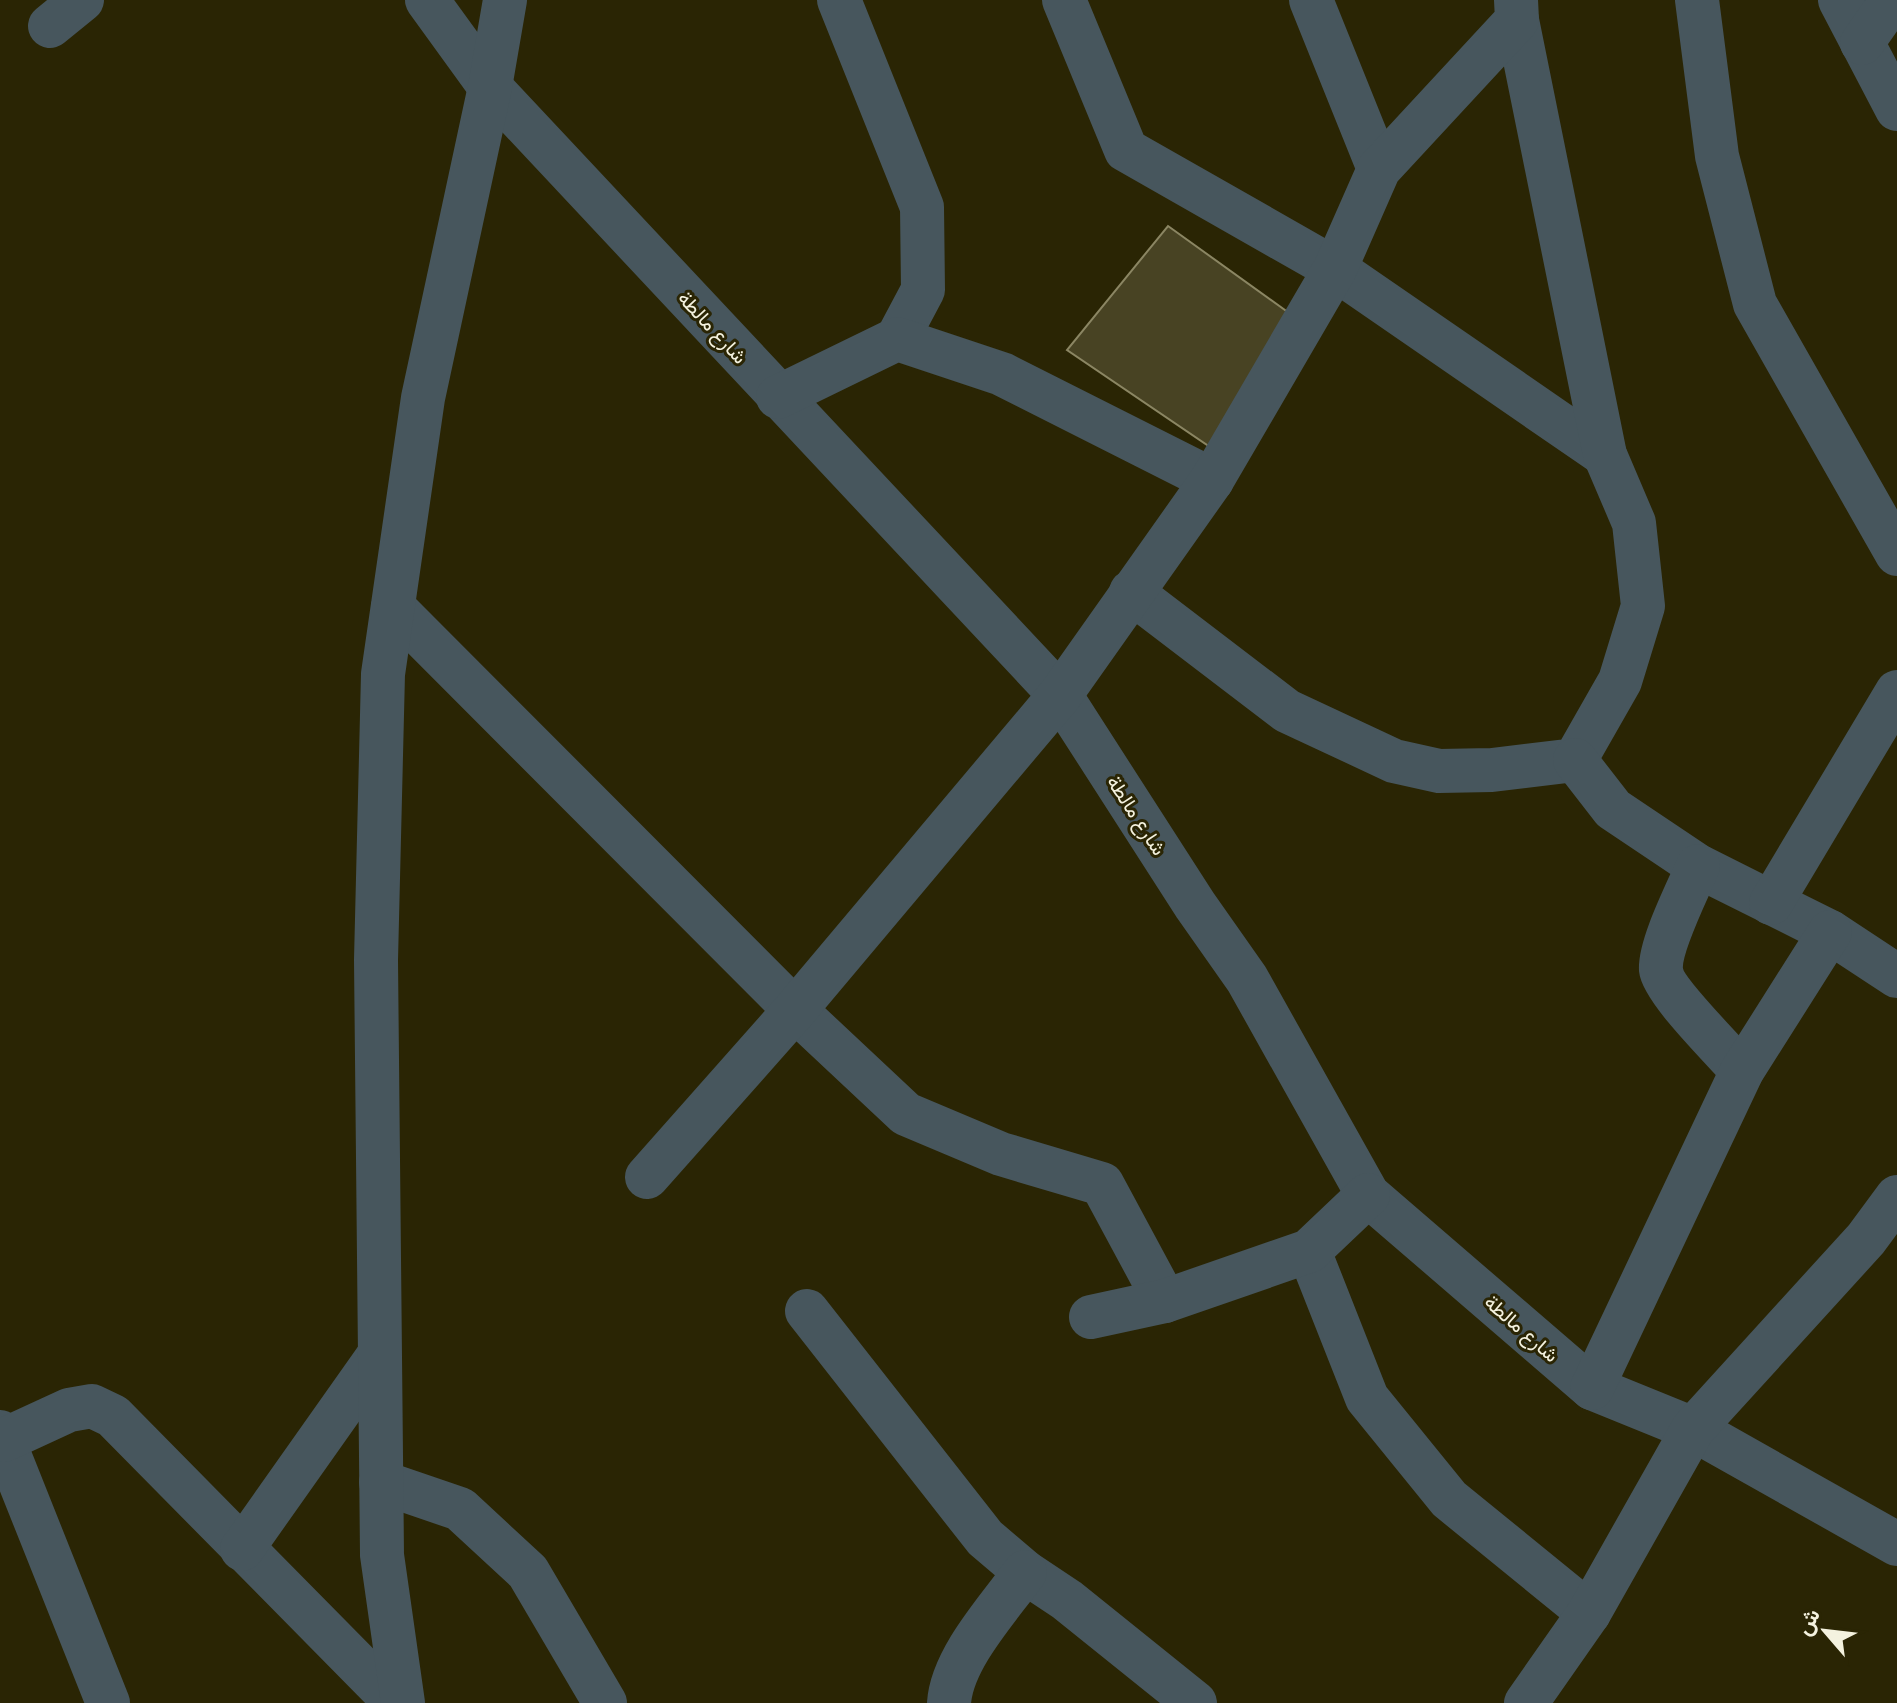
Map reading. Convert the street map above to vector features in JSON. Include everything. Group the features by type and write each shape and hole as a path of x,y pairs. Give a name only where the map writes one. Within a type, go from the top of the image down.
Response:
{"street":[{"name":"شارع مالطة","path":"427,0 490,87 1060,695 1247,979 1368,1195 1592,1388 1693,1429 1897,1544"},
{"path":"403,1703 382,1555 376,960 383,674 423,398 490,87 505,0"},
{"path":"778,397 897,339 923,290 922,207 839,0"},
{"path":"1064,0 1126,150 1335,269 1605,455"},
{"path":"1311,0 1379,169"},
{"path":"1697,0 1717,156 1755,304 1897,554"},
{"path":"1840,0 1897,109"},
{"path":"1862,43 1892,0"},
{"path":"647,1177 795,1010 1060,695 1212,480 1335,269 1379,169 1517,10"},
{"path":"1517,10 1605,455 1634,523 1643,606 1620,681 1575,760"},
{"path":"897,339 1002,374 1212,480"},
{"path":"1131,592 1287,711 1394,761 1439,771 1492,770 1575,760"},
{"path":"393,607 795,1010 906,1114 1001,1154 1102,1184 1165,1301"},
{"path":"1771,903 1897,692"},
{"path":"1575,760 1613,809 1698,866 1830,932 1897,976"},
{"path":"1698,866 1663,952 1661,972 1671,991 1742,1071"},
{"path":"1592,1388 1742,1071 1830,932"},
{"path":"1091,1317 1165,1301 1309,1251 1368,1195"},
{"path":"1526,1703 1589,1613 1693,1429 1866,1239 1897,1197"},
{"path":"1309,1251 1367,1398 1449,1499 1589,1613"},
{"path":"807,1311 985,1538 1195,1703"},
{"path":"242,1549 379,1355"},
{"path":"108,1703 2,1436 69,1410 92,1406 113,1416 396,1703"},
{"path":"381,1482 460,1509 528,1572 605,1703"},
{"path":"949,1703 950,1691 967,1653 1025,1572"}],"building":[{"path":"1168,226 1296,318 1216,451 1067,350"}]}
